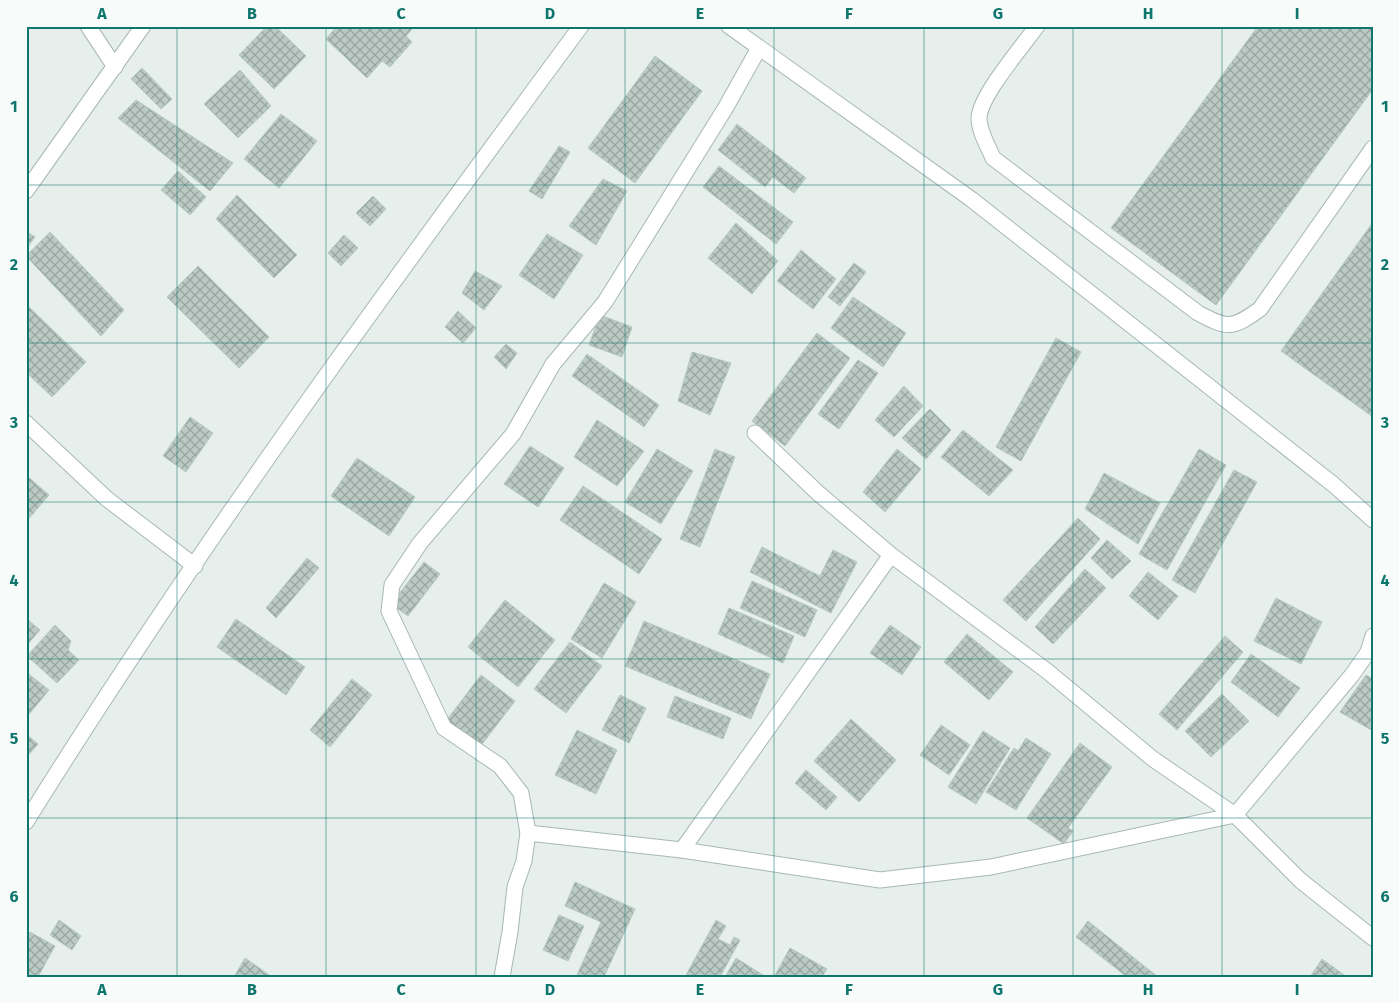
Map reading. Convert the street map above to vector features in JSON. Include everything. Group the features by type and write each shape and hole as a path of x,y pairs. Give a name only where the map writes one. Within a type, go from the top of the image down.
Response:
{"street":[{"path":"88,26 115,66"},
{"path":"26,191 143,26"},
{"path":"26,822 87,725 303,408 580,26"},
{"path":"729,26 971,199 1334,485 1373,520"},
{"path":"1037,26 987,95 979,118 985,141 993,158 1198,314 1221,326 1241,323 1260,309 1373,148"},
{"path":"502,977 515,888 524,861 528,833 521,793 500,766 444,728 389,612 392,586 420,543 513,434 553,364 604,302 726,107 760,48"},
{"path":"26,423 107,499 195,566"},
{"path":"755,433 818,493 891,555 1047,671 1153,759 1235,815 1300,881 1373,938"},
{"path":"682,850 891,555"},
{"path":"528,833 682,850 880,880 991,867 1235,815 1352,675 1368,652 1373,636"}],"building":[{"path":"267,26 275,26 306,56 274,89 239,55"},
{"path":"337,26 414,27 406,36 412,42 390,67 382,61 367,78 326,39"},
{"path":"1258,26 1373,26 1373,89 1216,305 1111,228"},
{"path":"655,56 702,91 635,183 588,148"},
{"path":"142,68 172,99 161,109 131,79"},
{"path":"240,70 271,106 238,138 204,104"},
{"path":"136,100 233,163 210,191 118,118"},
{"path":"281,114 317,141 279,188 244,159"},
{"path":"737,124 806,178 794,193 773,177 765,187 718,150"},
{"path":"559,146 570,152 542,199 529,191"},
{"path":"719,166 793,222 776,244 703,187"},
{"path":"178,171 206,197 190,215 161,190"},
{"path":"603,179 627,191 596,245 569,226"},
{"path":"237,195 297,255 274,278 216,219"},
{"path":"373,196 386,209 370,226 356,213"},
{"path":"1373,222 1373,417 1281,351"},
{"path":"736,223 778,261 752,294 708,258"},
{"path":"26,231 35,237 26,249"},
{"path":"50,232 124,310 101,336 26,256"},
{"path":"547,234 583,255 554,299 519,275"},
{"path":"344,235 358,248 341,266 328,253"},
{"path":"801,250 836,279 813,309 777,281"},
{"path":"854,263 866,272 840,306 828,297"},
{"path":"198,266 269,337 239,368 167,297"},
{"path":"475,271 502,286 484,310 462,293"},
{"path":"853,297 906,333 883,367 831,328"},
{"path":"26,304 86,362 52,397 26,372"},
{"path":"458,311 476,328 463,343 445,327"},
{"path":"600,315 632,327 622,357 589,345"},
{"path":"817,333 850,358 785,446 752,421"},
{"path":"1056,338 1081,352 1021,461 996,447"},
{"path":"506,344 517,353 506,369 494,357"},
{"path":"692,352 731,363 710,415 678,401"},
{"path":"587,354 659,405 644,427 572,376"},
{"path":"858,360 878,373 839,429 818,414"},
{"path":"904,386 923,406 894,437 875,420"},
{"path":"930,409 951,430 926,459 902,438"},
{"path":"190,417 213,433 186,472 163,456"},
{"path":"597,420 644,451 617,486 574,457"},
{"path":"963,430 1013,470 989,496 941,457"},
{"path":"530,446 564,468 538,507 504,484"},
{"path":"657,449 693,471 661,524 625,502"},
{"path":"715,449 735,457 700,547 680,539"},
{"path":"897,449 921,469 885,512 863,492"},
{"path":"1199,449 1226,465 1167,570 1139,554"},
{"path":"357,458 415,497 389,536 331,496"},
{"path":"1234,470 1257,482 1195,593 1172,580"},
{"path":"1104,473 1160,503 1138,544 1085,509"},
{"path":"26,475 49,495 26,522"},
{"path":"583,486 662,539 639,574 560,520"},
{"path":"1078,518 1100,539 1026,621 1003,600"},
{"path":"1107,540 1131,561 1112,579 1091,558"},
{"path":"762,547 820,576 833,550 857,562 831,613 750,572"},
{"path":"307,558 319,568 276,618 266,608"},
{"path":"424,562 440,574 408,616 391,604"},
{"path":"1085,569 1106,588 1053,644 1035,627"},
{"path":"1148,572 1178,596 1158,620 1129,596"},
{"path":"752,581 817,610 805,637 740,608"},
{"path":"604,583 636,602 602,658 571,639"},
{"path":"1276,598 1322,622 1301,664 1254,641"},
{"path":"505,600 555,640 518,687 468,647"},
{"path":"729,608 794,636 783,663 718,634"},
{"path":"26,618 40,630 26,646"},
{"path":"236,619 305,667 286,695 217,647"},
{"path":"644,621 770,674 751,719 625,666"},
{"path":"55,625 71,641 68,650 79,660 57,683 27,656"},
{"path":"890,625 921,647 902,675 870,653"},
{"path":"967,634 1013,672 989,700 944,662"},
{"path":"1225,636 1243,652 1177,730 1159,714"},
{"path":"570,642 602,666 566,713 534,689"},
{"path":"1251,654 1300,688 1278,717 1231,682"},
{"path":"26,672 49,690 26,718"},
{"path":"481,675 515,701 480,747 446,721"},
{"path":"1366,675 1373,679 1373,692 1370,696 1373,698 1373,731 1340,712"},
{"path":"352,679 372,695 330,747 310,730"},
{"path":"1222,694 1249,721 1211,757 1185,731"},
{"path":"620,695 646,708 629,743 602,730"},
{"path":"675,696 731,718 723,739 667,717"},
{"path":"851,719 896,760 859,802 814,761"},
{"path":"941,725 970,745 949,775 920,755"},
{"path":"577,730 617,750 596,794 555,775"},
{"path":"983,731 1010,748 976,804 948,787"},
{"path":"26,734 38,744 26,758"},
{"path":"1026,738 1051,754 1016,810 986,792 1014,748 1018,751"},
{"path":"1080,743 1112,767 1068,828 1073,831 1064,844 1027,818"},
{"path":"806,770 837,797 826,810 795,783"},
{"path":"575,882 635,909 604,977 576,977 601,922 565,906"},
{"path":"559,915 584,926 568,961 543,950"},
{"path":"59,920 81,936 72,950 50,935"},
{"path":"716,920 726,926 718,939 730,945 734,937 740,940 720,977 685,977"},
{"path":"1088,921 1158,977 1127,977 1076,937"},
{"path":"30,932 55,946 38,977 26,974 26,938"},
{"path":"790,948 827,969 822,977 774,977"},
{"path":"245,958 272,977 234,977"},
{"path":"736,958 763,975 762,977 725,977"},
{"path":"1322,959 1347,977 1310,977"}]}
